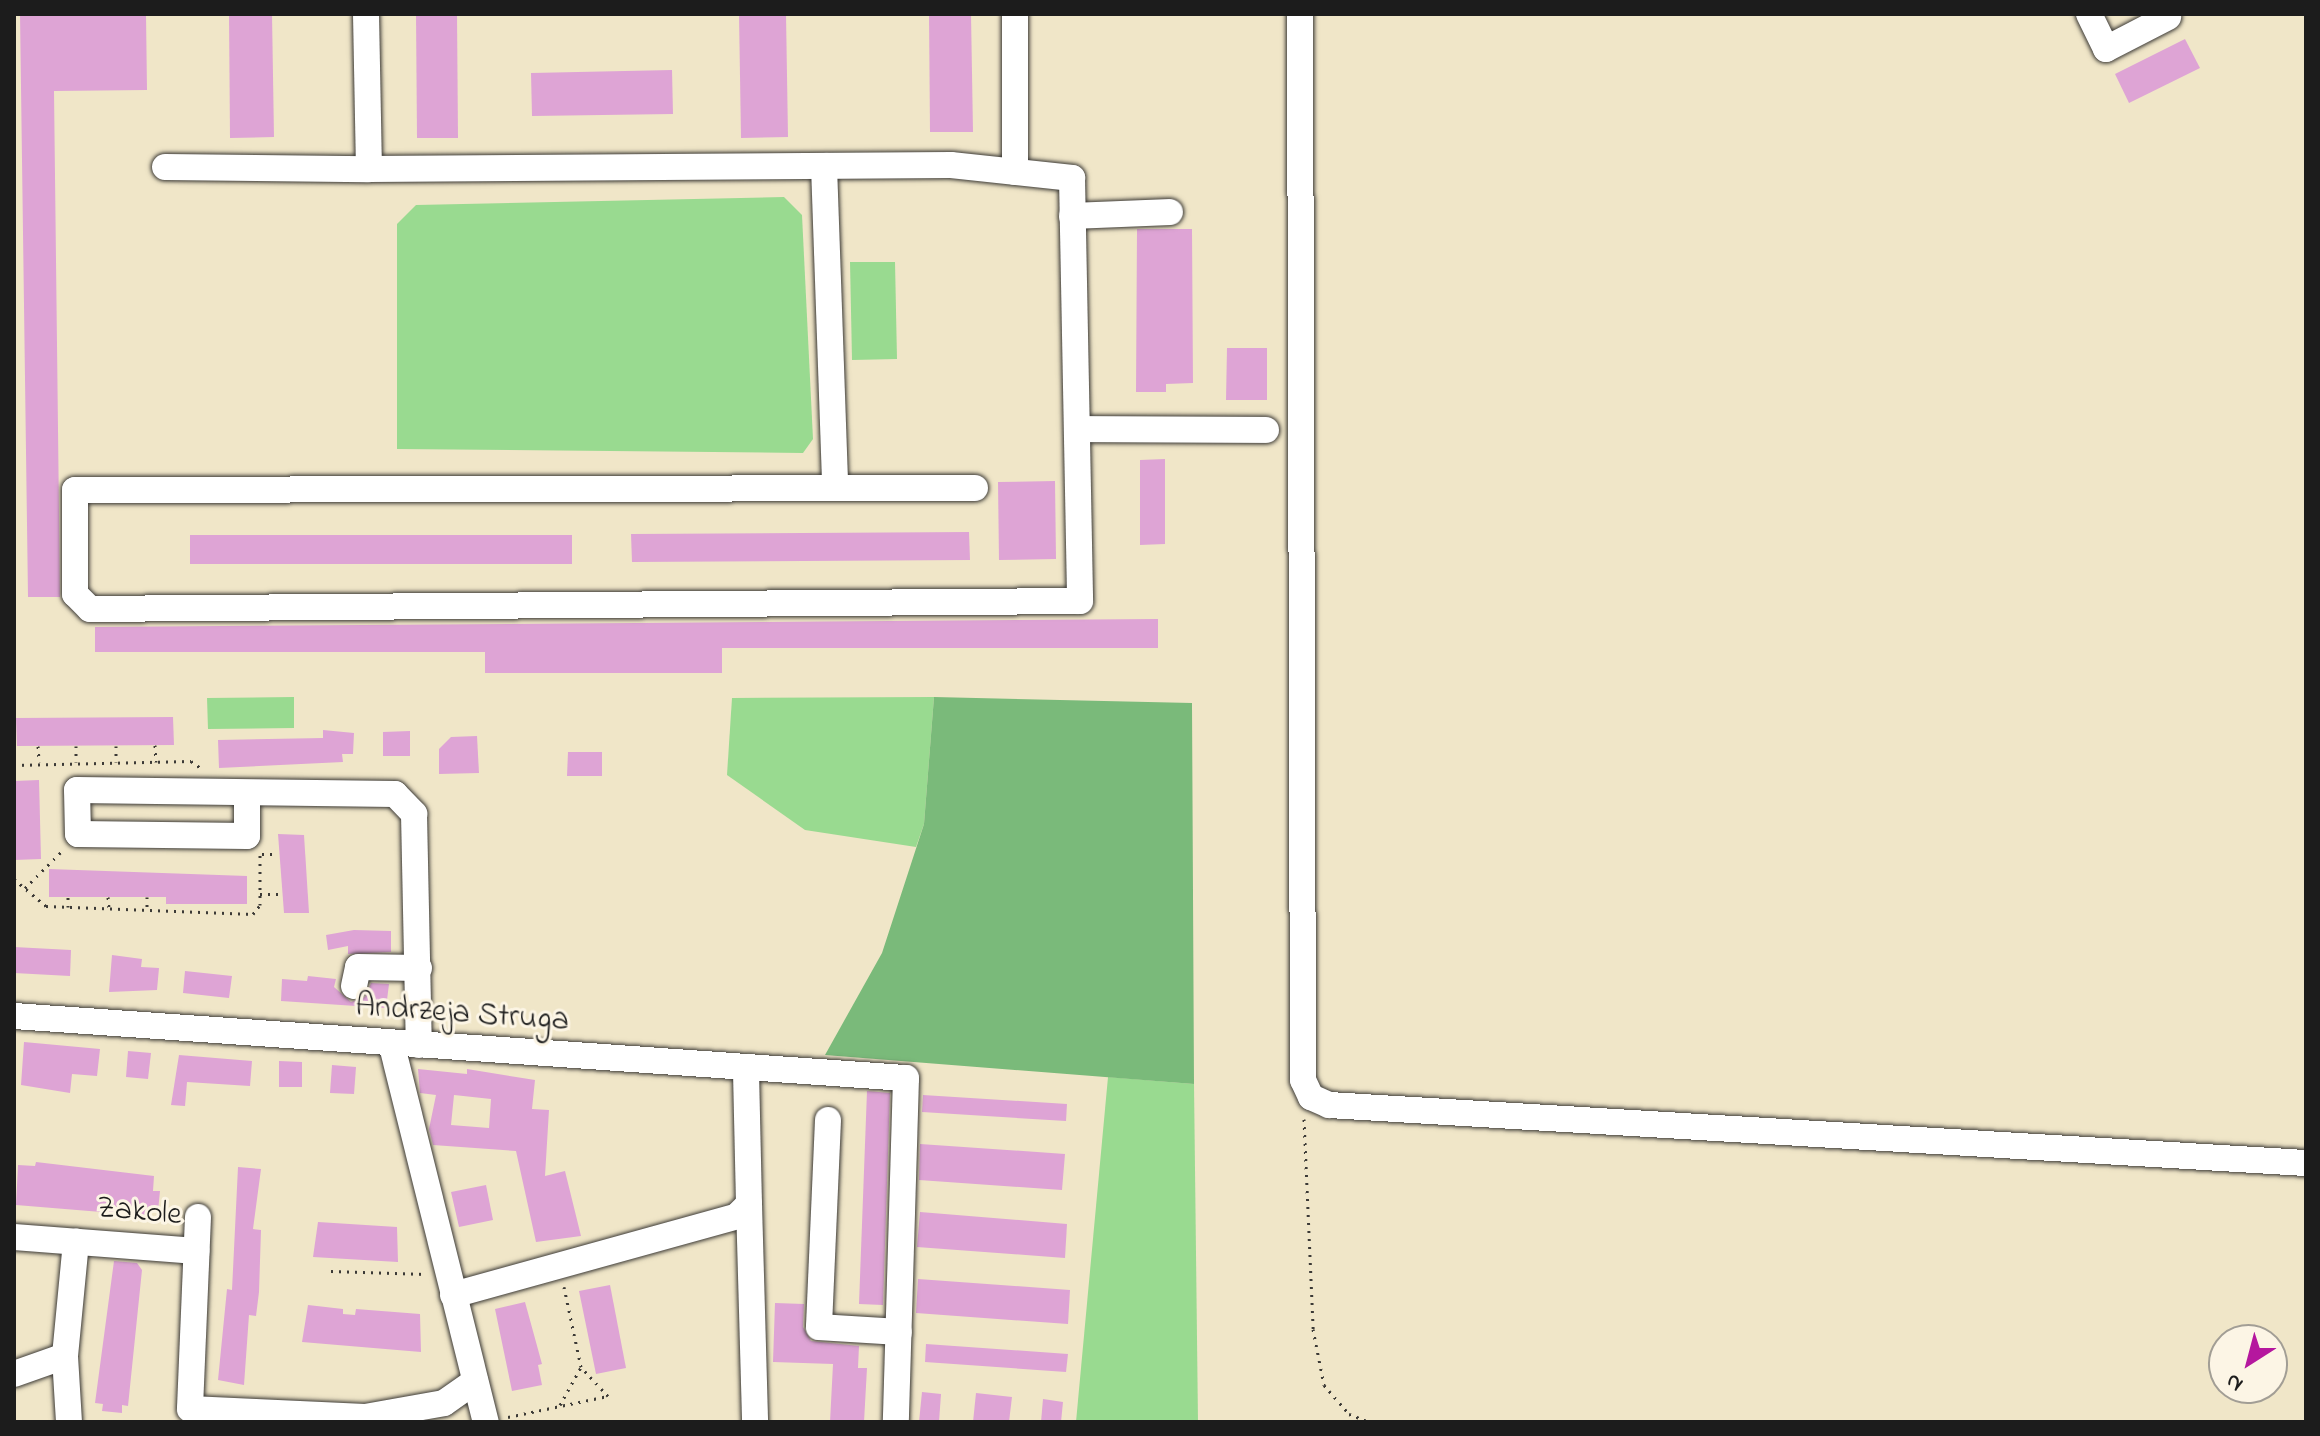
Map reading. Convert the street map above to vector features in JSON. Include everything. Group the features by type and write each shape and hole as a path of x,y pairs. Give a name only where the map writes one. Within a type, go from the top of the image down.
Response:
{"street":[{"path":"366,14 369,169"},
{"path":"1015,14 1015,172"},
{"path":"1300,14 1303,1080 1311,1097 1329,1105 2306,1163"},
{"path":"2089,14 2106,49 2168,17"},
{"path":"165,167 369,169 951,165 1072,178 1080,601 90,609 75,594 75,490 975,488"},
{"path":"824,166 835,488"},
{"path":"1072,216 1170,212"},
{"path":"1077,429 1266,430"},
{"path":"247,794 247,836 78,834 77,790 395,794 414,811 419,1045"},
{"path":"354,986 358,967 419,968"},
{"name":"Andrzeja Struga","path":"14,1016 392,1046 419,1045 906,1078 899,1332"},
{"path":"392,1046 475,1381 496,1420"},
{"path":"746,1067 755,1422"},
{"path":"828,1120 819,1327 899,1332 896,1422"},
{"path":"453,1295 737,1216 749,1204"},
{"path":"198,1217 190,1409 365,1417 444,1403 475,1381"},
{"name":"Zakole","path":"14,1237 196,1251"},
{"name":"Zakole","path":"69,1422 65,1356 76,1242"},
{"path":"14,1374 65,1356"}],"path":[{"path":"155,745 156,762"},
{"path":"38,746 39,762"},
{"path":"76,746 76,762"},
{"path":"116,746 116,762"},
{"path":"14,765 39,762 191,761 211,774"},
{"path":"25,888 78,834"},
{"path":"14,879 46,906 253,914 260,894 260,839"},
{"path":"260,854 278,854"},
{"path":"260,894 284,894"},
{"path":"68,897 68,907"},
{"path":"108,897 109,908"},
{"path":"147,897 147,910"},
{"path":"188,912 189,904"},
{"path":"227,904 227,913"},
{"path":"1303,1080 1313,1329 1324,1385 1349,1414 1370,1422"},
{"path":"331,1271 419,1277 432,1273"},
{"path":"496,1420 608,1396 581,1367 562,1280"},
{"path":"560,1405 581,1367"}],"green space":[{"path":"784,197 802,215 813,439 803,453 397,449 397,224 416,205"},
{"path":"850,262 895,262 897,359 852,360"},
{"path":"294,697 294,728 208,729 207,698"},
{"path":"934,697 924,824 916,847 805,830 727,775 732,698"},
{"path":"934,697 1192,703 1194,1084 825,1055 882,953 924,824"},
{"path":"1108,1077 1194,1084 1198,1422 1076,1422"}],"building":[{"path":"20,14 146,14 147,90 54,91 60,597 28,597"},
{"path":"229,14 272,14 274,137 230,138"},
{"path":"416,14 457,14 458,138 417,138"},
{"path":"739,14 786,14 788,137 741,138"},
{"path":"929,14 971,14 973,132 930,132"},
{"path":"2185,39 2200,68 2129,103 2115,74"},
{"path":"672,70 673,114 532,116 531,73"},
{"path":"1137,229 1192,229 1193,383 1166,384 1166,392 1136,392"},
{"path":"1227,348 1267,348 1267,400 1226,400"},
{"path":"1165,459 1165,544 1140,545 1140,460"},
{"path":"1055,481 1056,559 999,560 998,482"},
{"path":"969,532 970,560 632,562 631,534"},
{"path":"190,535 572,535 572,564 190,564"},
{"path":"1158,619 1158,648 722,648 722,673 485,673 485,652 95,652 95,627"},
{"path":"173,717 174,745 17,746 16,718"},
{"path":"323,730 354,733 353,754 342,754 343,762 219,768 218,740 323,738"},
{"path":"410,731 410,756 383,756 383,732"},
{"path":"477,736 479,773 439,774 439,749 451,737"},
{"path":"568,752 602,752 602,776 567,776"},
{"path":"39,780 41,859 14,860 14,781"},
{"path":"278,834 304,835 309,913 284,913"},
{"path":"49,869 247,876 247,904 166,904 166,897 49,897"},
{"path":"354,930 391,931 391,952 348,954 348,946 328,950 326,935"},
{"path":"14,947 71,950 70,976 14,973"},
{"path":"112,955 142,959 141,967 159,968 157,990 109,992"},
{"path":"185,971 232,976 229,998 183,993"},
{"path":"308,976 336,979 334,987 351,1002 365,997 371,983 389,984 386,1008 281,1001 282,979 307,981"},
{"path":"24,1042 100,1049 97,1076 72,1074 70,1093 21,1085"},
{"path":"128,1051 151,1053 148,1079 126,1077"},
{"path":"179,1055 252,1061 250,1086 187,1082 185,1106 171,1105"},
{"path":"279,1061 302,1062 302,1087 279,1087"},
{"path":"332,1065 356,1067 354,1094 330,1093"},
{"path":"418,1069 467,1074 467,1069 535,1080 532,1109 549,1110 545,1176 565,1171 581,1236 536,1242 516,1151 433,1145 429,1129 436,1095 420,1093","holes":["454,1095 491,1099 489,1128 451,1125"]},
{"path":"867,1091 890,1093 883,1305 859,1304"},
{"path":"923,1095 1067,1104 1066,1121 922,1112"},
{"path":"920,1144 1065,1154 1062,1190 919,1180"},
{"path":"36,1162 154,1176 153,1191 160,1191 158,1211 151,1210 150,1216 16,1205 18,1165 35,1166"},
{"path":"238,1167 261,1169 253,1229 261,1230 259,1292 256,1316 249,1315 244,1385 218,1380 227,1289 232,1290"},
{"path":"486,1185 493,1220 459,1227 451,1192"},
{"path":"920,1212 1067,1224 1065,1258 917,1247"},
{"path":"318,1222 397,1227 398,1262 313,1257"},
{"path":"114,1261 137,1263 142,1270 128,1406 122,1405 122,1413 102,1411 103,1404 95,1403"},
{"path":"918,1279 1070,1290 1068,1324 916,1313"},
{"path":"610,1285 626,1368 596,1374 579,1291"},
{"path":"525,1302 542,1364 538,1365 542,1385 512,1391 495,1309"},
{"path":"775,1303 804,1304 803,1327 811,1341 859,1346 858,1368 867,1368 864,1422 830,1422 833,1364 773,1362"},
{"path":"308,1305 343,1309 343,1314 355,1315 356,1309 420,1314 421,1352 302,1342"},
{"path":"926,1344 1068,1354 1066,1372 925,1362"},
{"path":"922,1392 941,1394 939,1422 919,1422"},
{"path":"976,1393 1012,1397 1009,1422 973,1422"},
{"path":"1043,1399 1063,1402 1061,1422 1041,1422"}]}
